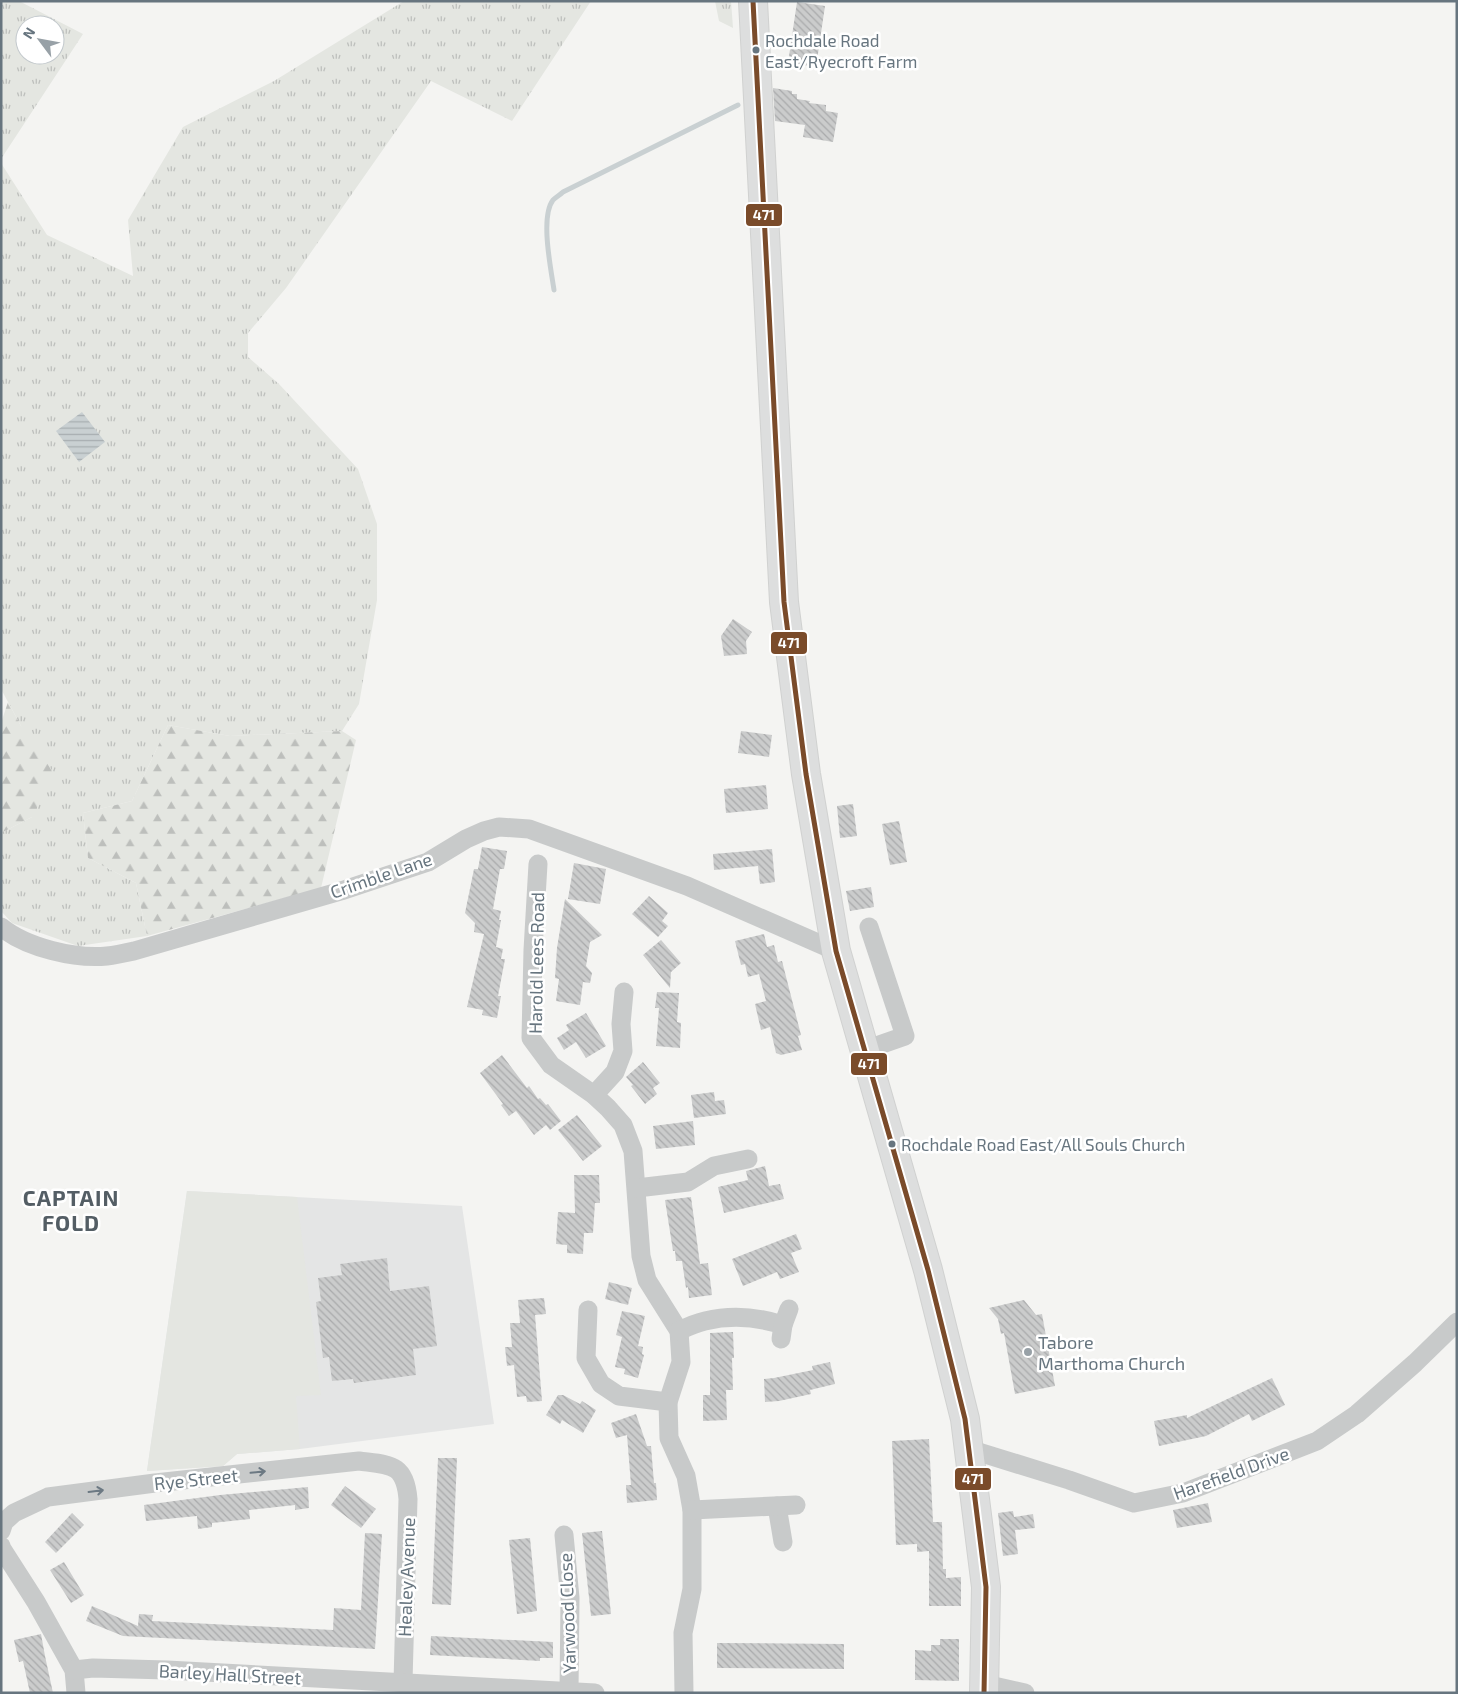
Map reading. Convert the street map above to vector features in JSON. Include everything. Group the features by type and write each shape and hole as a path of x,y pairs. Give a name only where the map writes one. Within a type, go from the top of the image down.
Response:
{"highway":[{"path":"753,1 784,602 806,774 836,951 928,1270 965,1419 986,1587 984,1688"}],"street":[{"name":"Crimble Lane","path":"1,927 13,936 43,948 71,954 107,956 134,951 341,891 428,862 466,839 499,827 529,829 687,886 836,951"},
{"name":"Harold Lees Road","path":"538,864 525,1039 551,1065 594,1095 623,1125 633,1151 641,1256 647,1280 679,1331 681,1362 668,1402 669,1438 686,1476 692,1510 692,1589 683,1633 684,1693"},
{"path":"865,1050 905,1036 869,927"},
{"path":"594,1095 615,1072 623,1051 621,1024 624,992"},
{"path":"637,1188 688,1182 714,1166 748,1159"},
{"path":"588,1310 586,1358 601,1384 619,1396 668,1402"},
{"path":"679,1331 705,1321 737,1318 784,1324"},
{"name":"Harefield Drive","path":"969,1449 1134,1503 1183,1493 1317,1441 1357,1414 1415,1363 1457,1322"},
{"name":"Rye Street","path":"1,1531 4,1522 14,1513 48,1497 155,1483 359,1461 387,1465 401,1474"},
{"name":"Healey Avenue","path":"401,1474 407,1484 408,1499 403,1682"},
{"path":"692,1510 796,1505"},
{"path":"777,1506 783,1542"},
{"name":"Yarwood Close","path":"564,1535 570,1598 569,1690"},
{"path":"1,1548 36,1602 74,1670 76,1693"},
{"name":"Barley Hall Street","path":"74,1670 93,1668 166,1670 569,1690 596,1693"},
{"path":"984,1688 1025,1693"}],"shaded area":[{"path":"82,412 105,442 79,462 56,431"},
{"path":"187,1191 462,1206 494,1424 300,1449 237,1454 223,1466 147,1471"}],"green space":[{"path":"1,1 19,1 46,15 15,15 15,65 63,65 1,159"},
{"path":"404,1 591,1 512,121 431,81 286,288 248,333 248,357 279,384 358,469 377,524 377,600 359,704 342,731 230,736 168,725 132,801 83,813 88,858 136,883 147,936 78,946 12,923 1,911 1,833 32,817 21,726 1,689 1,163 47,235 133,276 128,220 183,127 274,81"},
{"path":"715,1 731,1 733,28 719,21"},
{"path":"65,25 83,34 65,61"},
{"path":"8,702 21,726 54,773 32,817 1,833 1,723"},
{"path":"168,725 230,736 342,731 356,740 321,888 147,936 136,883 88,858 83,813 132,801"},
{"path":"187,1191 297,1197 321,1395 296,1396 300,1449 237,1454 223,1466 147,1471"}],"building":[{"path":"797,2 825,6 816,67 788,63"},
{"path":"773,88 792,91 792,94 797,94 797,99 826,105 826,111 838,113 833,142 803,137 805,125 775,121"},
{"path":"733,619 752,632 746,641 747,654 724,656 721,636"},
{"path":"741,731 772,735 769,757 738,753"},
{"path":"766,785 768,809 726,813 724,789"},
{"path":"853,804 857,836 840,838 837,806"},
{"path":"899,821 907,862 890,865 882,824"},
{"path":"482,847 507,851 504,869 500,869 493,909 501,911 496,947 503,949 501,959 505,959 498,996 501,996 497,1018 482,1015 483,1010 467,1007 484,934 474,932 475,923 465,913 474,869 478,869"},
{"path":"772,849 775,882 760,884 758,866 714,870 713,854"},
{"path":"574,863 606,869 600,904 568,899"},
{"path":"871,887 874,907 850,911 846,891"},
{"path":"649,896 668,913 662,921 668,926 658,937 632,914"},
{"path":"565,899 602,935 590,942 586,966 592,973 590,983 583,982 580,1005 556,1001 559,979 555,978 557,948"},
{"path":"764,934 767,947 774,945 778,962 782,961 801,1035 798,1036 802,1050 781,1055 776,1053 770,1027 761,1030 755,1004 766,1001 759,974 748,977 745,964 741,965 735,941"},
{"path":"661,940 681,963 671,972 670,988 643,955"},
{"path":"657,992 679,993 677,1022 681,1023 680,1048 656,1046 659,1008 655,1008"},
{"path":"586,1013 606,1046 586,1058 576,1042 564,1050 557,1038 569,1030 566,1025"},
{"path":"502,1055 527,1088 529,1086 538,1099 540,1098 546,1105 548,1104 561,1121 550,1130 546,1125 534,1135 516,1111 509,1116 501,1105 503,1104 480,1073"},
{"path":"643,1062 660,1083 653,1088 657,1094 645,1104 626,1077"},
{"path":"714,1092 715,1101 724,1100 726,1114 694,1118 691,1095"},
{"path":"577,1115 602,1146 583,1161 558,1130"},
{"path":"693,1121 695,1145 656,1149 653,1126"},
{"path":"765,1166 769,1186 780,1184 784,1199 724,1213 718,1187 748,1180 746,1171"},
{"path":"574,1175 599,1175 600,1203 595,1203 593,1233 584,1233 583,1254 567,1253 567,1245 556,1244 558,1212 575,1213"},
{"path":"691,1197 700,1264 708,1263 712,1295 689,1298 682,1261 676,1261 675,1251 673,1251 665,1200"},
{"path":"796,1234 802,1249 791,1253 799,1272 780,1279 777,1272 743,1286 732,1259"},
{"path":"387,1258 390,1291 429,1286 437,1346 413,1349 416,1375 354,1383 353,1379 332,1381 329,1357 323,1358 316,1302 321,1301 318,1278 342,1275 340,1264"},
{"path":"609,1282 632,1288 628,1305 605,1299"},
{"path":"544,1298 546,1314 535,1315 542,1401 527,1402 526,1396 517,1397 514,1365 507,1366 505,1347 512,1347 510,1323 520,1323 518,1300"},
{"name":"Tabore Marthoma Church","path":"1024,1300 1036,1315 1042,1314 1055,1386 1015,1394 1004,1333 1001,1334 998,1319 989,1308"},
{"path":"622,1311 645,1316 638,1346 643,1347 642,1354 644,1355 638,1378 624,1374 625,1369 615,1367 622,1337 616,1335"},
{"path":"733,1332 733,1390 726,1390 727,1420 703,1421 703,1395 710,1395 710,1333"},
{"path":"830,1362 835,1384 810,1390 811,1394 765,1402 764,1379 813,1370 812,1366"},
{"path":"1272,1378 1285,1405 1252,1421 1249,1414 1206,1436 1159,1446 1154,1421 1187,1415 1187,1418"},
{"path":"558,1395 563,1395 580,1404 582,1401 596,1410 583,1433 562,1420 560,1424 546,1415"},
{"path":"636,1414 647,1446 651,1446 657,1500 627,1503 626,1485 631,1485 627,1435 616,1438 611,1423"},
{"path":"929,1439 933,1522 942,1522 943,1569 946,1569 946,1578 961,1577 961,1606 929,1606 929,1551 917,1552 917,1544 896,1545 892,1441"},
{"path":"438,1458 457,1458 451,1605 432,1604"},
{"path":"345,1486 376,1509 361,1528 331,1505"},
{"path":"308,1487 309,1508 295,1510 295,1505 249,1510 250,1519 212,1523 212,1527 198,1529 197,1516 146,1521 144,1505 220,1495"},
{"path":"1208,1503 1212,1522 1177,1528 1173,1510"},
{"path":"1013,1511 1014,1517 1033,1514 1035,1528 1015,1530 1018,1554 1003,1556 998,1513"},
{"path":"72,1513 84,1525 56,1553 45,1542"},
{"path":"602,1531 611,1614 591,1616 582,1533"},
{"path":"365,1533 382,1534 375,1649 123,1636 86,1621 92,1606 138,1626 139,1614 153,1615 152,1621 333,1630 334,1608 361,1610"},
{"path":"530,1538 537,1611 517,1614 509,1540"},
{"path":"64,1562 84,1595 71,1603 50,1570"},
{"path":"41,1634 53,1693 30,1693 23,1661 19,1662 14,1640"},
{"path":"431,1636 553,1642 553,1658 540,1658 540,1661 430,1655"},
{"path":"940,1639 959,1639 959,1681 915,1680 915,1650 931,1651 931,1645 940,1645"},
{"path":"717,1643 844,1644 844,1669 717,1668"}],"waterway":[{"path":"554,290 547,230 547,218 553,200 563,192 738,105"}],"transit line":[{"name":"471","path":"753,1 784,602 806,774 836,951 928,1270 965,1419 986,1587 984,1693"}],"place":[{"name":"Rochdale Road East/Ryecroft Farm","path":"756,50"},
{"name":"Rochdale Road East/All Souls Church","path":"892,1144"},
{"name":"Tabore Marthoma Church","path":"1028,1352"}],"district":[{"name":"CAPTAIN FOLD","path":"71,1210"}]}
